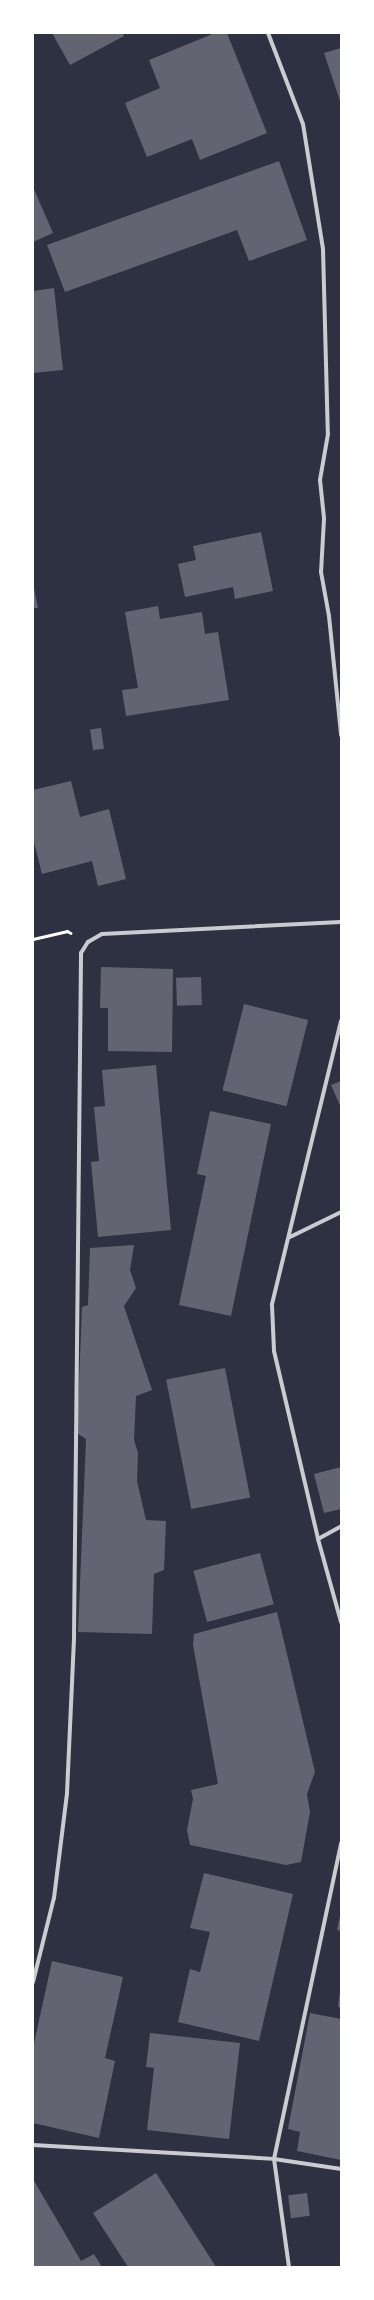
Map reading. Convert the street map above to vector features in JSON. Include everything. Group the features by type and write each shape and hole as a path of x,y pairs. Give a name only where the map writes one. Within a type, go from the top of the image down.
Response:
{"street":[{"path":"268,33 302,124 323,249 328,434 320,480 324,519 321,572 329,616 341,735"},
{"path":"33,1982 54,1898 67,1793 74,1637 81,953 88,942 102,934 341,922"},
{"path":"341,1021 290,1237 272,1305 274,1351 318,1539 341,1622"},
{"path":"290,1237 341,1212"},
{"path":"318,1539 341,1526"},
{"path":"289,2267 274,2159 341,1843"},
{"path":"33,2145 274,2159 341,2169"}],"path":[{"path":"33,939 67,931 88,942"}],"building":[{"path":"52,33 123,33 124,36 70,65"},
{"path":"215,33 227,33 267,133 200,160 192,139 147,157 125,103 160,88 149,60"},
{"path":"341,48 341,104 324,53"},
{"path":"279,161 307,240 249,261 237,230 65,292 47,245"},
{"path":"33,187 53,233 33,242"},
{"path":"54,288 63,370 33,373 33,291"},
{"path":"261,532 273,591 235,599 233,587 185,597 178,564 196,560 193,546"},
{"path":"33,583 38,608 33,608"},
{"path":"158,606 160,619 202,612 205,634 218,632 229,700 126,716 122,690 138,688 125,612"},
{"path":"101,728 104,749 93,750 90,730"},
{"path":"71,781 80,817 109,809 126,879 98,886 92,861 42,874 33,838 33,790"},
{"path":"101,967 173,969 172,1052 108,1051 108,1008 100,1008"},
{"path":"201,977 202,1005 177,1006 176,978"},
{"path":"244,1004 308,1020 287,1106 222,1090"},
{"path":"156,1065 171,1230 98,1237 91,1162 99,1161 94,1107 105,1106 102,1070"},
{"path":"341,1081 341,1108 331,1085"},
{"path":"210,1111 271,1124 231,1316 179,1305 206,1176 197,1174"},
{"path":"134,1245 130,1270 136,1288 124,1306 152,1390 136,1396 134,1440 138,1453 137,1481 146,1520 166,1521 164,1570 154,1574 152,1634 78,1632 86,1439 77,1433 82,1307 88,1305 90,1248"},
{"path":"225,1368 250,1498 191,1509 166,1379"},
{"path":"341,1467 341,1509 324,1513 314,1474"},
{"path":"260,1553 274,1604 207,1622 193,1571"},
{"path":"277,1612 315,1772 307,1794 310,1812 301,1862 286,1865 190,1845 187,1830 193,1799 191,1790 218,1784 193,1645 194,1634"},
{"path":"204,1873 293,1894 259,2041 178,2022 190,1969 200,1972 210,1932 190,1928"},
{"path":"341,1916 341,1931 337,1930"},
{"path":"52,1961 123,1977 105,2058 115,2061 99,2138 33,2123 33,2048"},
{"path":"341,1992 341,2008 338,2007"},
{"path":"310,2013 341,2019 341,2160 297,2151 300,2132 288,2129"},
{"path":"150,2033 240,2043 229,2139 147,2130 154,2068 146,2067"},
{"path":"156,2173 216,2267 128,2267 93,2213"},
{"path":"33,2179 81,2261 94,2254 102,2267 33,2267"},
{"path":"307,2193 310,2216 291,2218 288,2195"}]}
